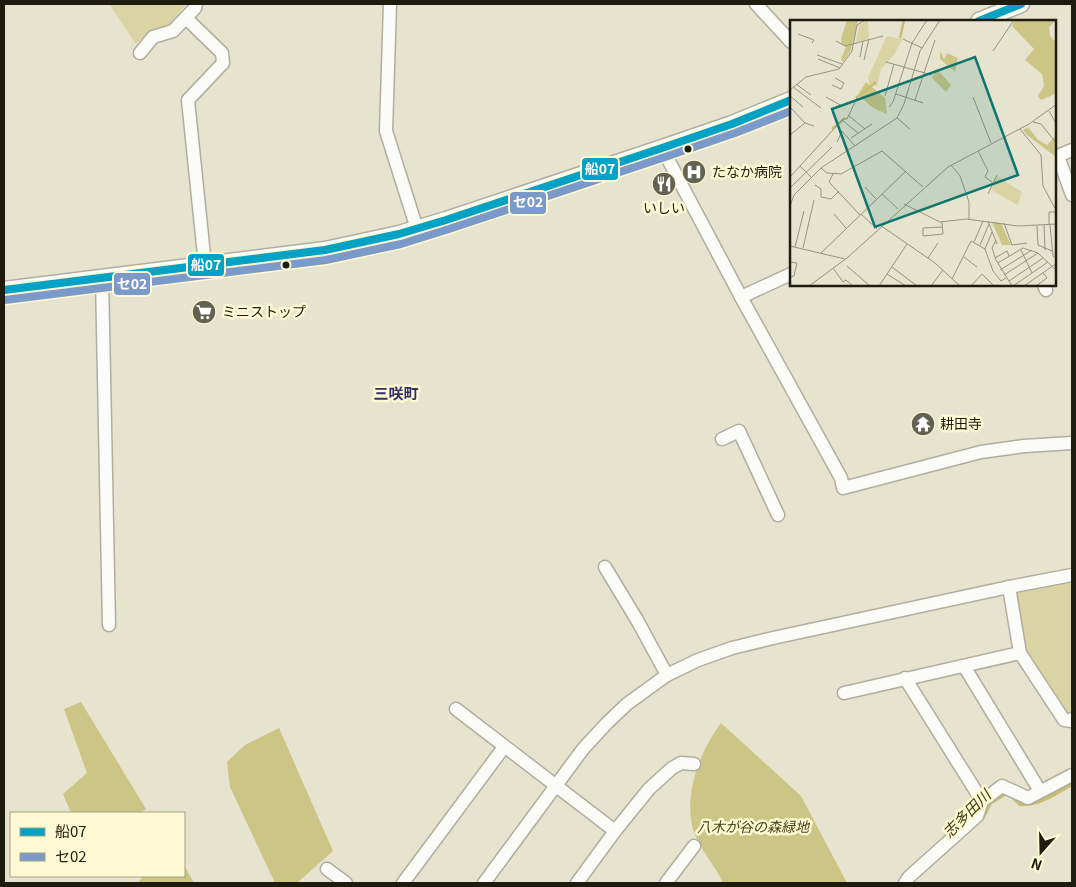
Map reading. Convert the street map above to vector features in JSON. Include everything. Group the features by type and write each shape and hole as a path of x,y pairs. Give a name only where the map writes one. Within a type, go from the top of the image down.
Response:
{"main road":[{"path":"981,20 1021,4"},
{"path":"4,290 325,250 417,229 732,124 790,100"}],"street":[{"path":"140,53 153,37 173,31 196,4"},
{"path":"390,4 386,131 417,229"},
{"path":"756,4 790,41"},
{"path":"186,18 222,52 223,63 188,100 205,265"},
{"path":"662,148 741,297 841,478 842,488 981,452 1024,446 1072,443"},
{"path":"1072,150 1056,157 1072,194"},
{"path":"741,297 790,274"},
{"path":"102,277 108,625"},
{"path":"722,439 739,431 778,515"},
{"path":"606,567 667,675"},
{"path":"484,883 583,749 627,704 667,675 698,660 732,648 818,628 1072,575"},
{"path":"1010,587 1020,653 1064,720 1071,721 1072,719"},
{"path":"844,693 1020,653"},
{"path":"964,666 1040,791"},
{"path":"905,678 982,801"},
{"path":"456,709 615,832"},
{"path":"403,883 504,747"},
{"path":"577,883 650,789 672,768 681,763 694,764"},
{"path":"905,883 942,846 977,816 982,801 1002,786 1028,798 1072,775"},
{"path":"666,883 694,846"},
{"path":"327,869 346,883"}],"shaded area":[{"path":"109,4 186,4 169,25 149,31 136,44"},
{"path":"1072,581 1072,713 1064,715 1023,648 1015,599 1017,593"}],"green space":[{"path":"81,702 146,809 141,812 71,812 63,794 87,773 64,709"},
{"name":"八木が谷の森緑地","path":"721,723 801,796 847,883 723,883 694,832 690,804 695,775 700,761 713,734"},
{"path":"279,728 333,851 297,883 275,883 230,787 227,762 245,745"},
{"path":"185,867 194,883 138,883 142,877 185,877"}],"waterway":[{"name":"志多田川","path":"982,819 990,803 1008,792 1020,804 1027,804 1047,798 1072,784"}],"transit line":[{"name":"船07","path":"981,20 1021,4"},
{"name":"船07","path":"4,290 325,250 399,234 662,148 732,124 790,100"},
{"name":"セ02","path":"5,300 326,260 401,244 665,157 790,111"}],"place":[{"name":"たなか病院","path":"694,172"},
{"name":"いしい","path":"664,184"},
{"name":"ミニストップ","path":"204,312"},
{"name":"耕田寺","path":"923,424"}],"district":[{"name":"三咲町","path":"396,394"}]}
